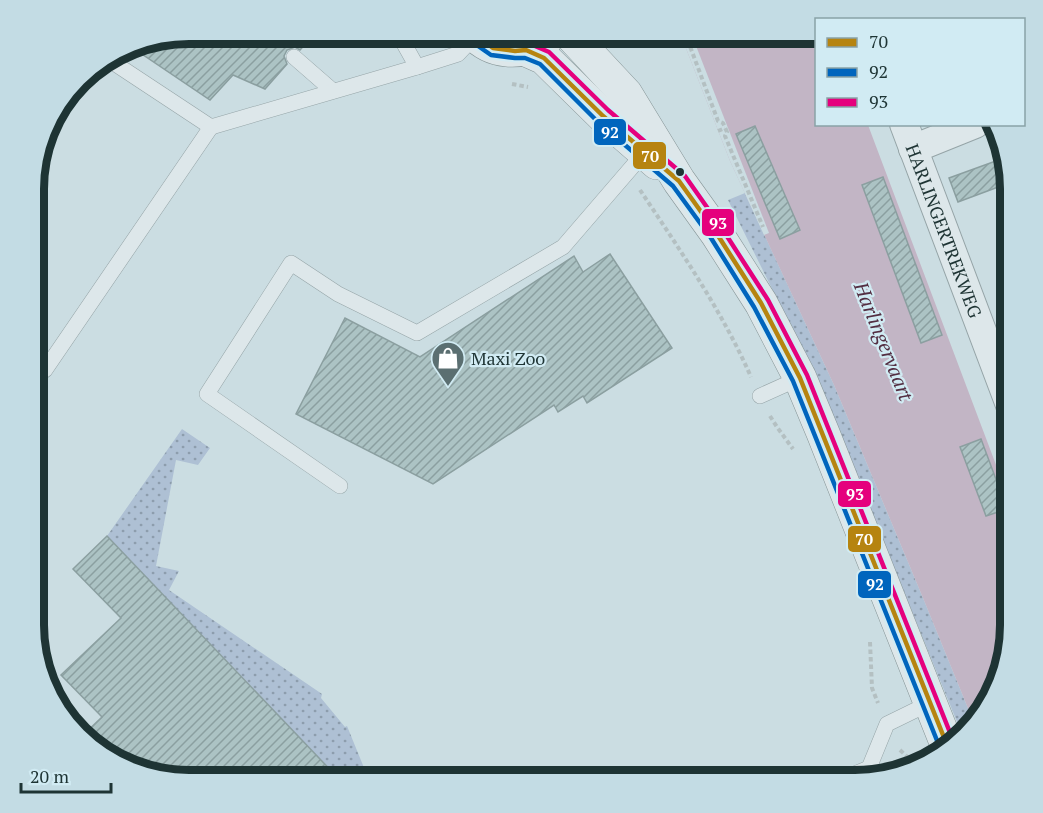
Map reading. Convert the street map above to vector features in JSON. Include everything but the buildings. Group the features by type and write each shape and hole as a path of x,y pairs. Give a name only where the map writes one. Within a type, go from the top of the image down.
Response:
{"main road":[{"path":"488,44 493,48 515,51 532,44"},
{"path":"541,44 544,58 603,116 679,181"},
{"path":"579,44 626,94 679,181 717,234 760,303 800,378 944,738"}],"street":[{"path":"908,137 965,126"},
{"name":"HARLINGERTREKWEG","path":"908,137 999,376"}],"lane":[{"path":"404,44 417,67"},
{"path":"44,369 210,127 458,54 466,44"},
{"path":"294,57 333,91"},
{"path":"115,64 210,127"},
{"path":"340,486 207,394 291,262 338,294 417,333 563,247 644,153"},
{"path":"760,396 800,378"},
{"path":"871,768 887,723 930,703"}],"path":[{"path":"689,44 718,121 723,123 727,132 725,136 763,227"},
{"path":"718,131 725,128"}],"shaded area":[{"path":"745,193 834,385 969,712 958,725 853,467 799,343 728,200"},
{"path":"182,429 210,448 198,465 176,460 156,566 179,571 169,590 322,694 321,698 345,727 347,726 365,769 330,769 107,536"}],"water":[{"name":"Harlingervaart","path":"684,44 815,44 815,126 868,126 999,473 997,653 985,689 969,712 834,385 730,161"}],"pier":[{"path":"684,44 695,44 769,233 764,235 730,161"}],"transit line":[{"name":"92","path":"475,44 491,55 525,58 540,64 598,122 673,186 711,238 754,307 793,381 938,743"},
{"name":"70","path":"488,44 493,48 526,50 544,58 603,116 679,181 717,234 761,303 800,378 944,738"},
{"name":"93","path":"530,44 549,52 608,110 685,176 768,300 807,375 950,733"}],"place":[{"name":"Maxi Zoo","path":"448,387"}]}
